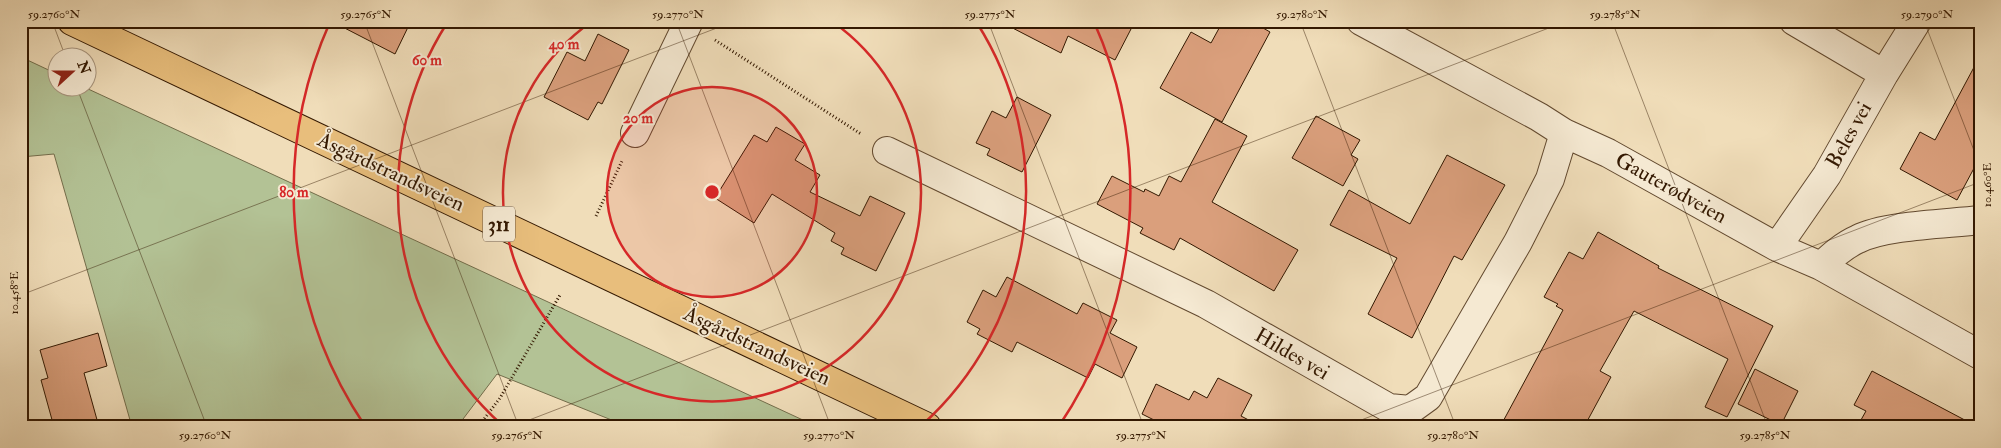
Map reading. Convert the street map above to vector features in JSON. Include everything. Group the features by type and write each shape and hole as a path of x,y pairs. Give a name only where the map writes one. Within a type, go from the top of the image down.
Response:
{"main road":[{"name":"Åsgårdstrandsveien","path":"72,21 926,427"}],"street":[{"name":"Gauterødveien","path":"1361,21 1539,117 1564,133 1608,153 1777,246 1821,266 1980,355"},
{"path":"1794,21 1884,74"},
{"name":"Beles vei","path":"1777,246 1827,175 1884,74 1917,21"},
{"path":"635,134 689,22"},
{"name":"Hildes vei","path":"887,151 1206,304 1389,408 1410,410 1428,397 1518,242 1550,179 1564,133"},
{"path":"1821,266 1858,238 1884,230 1980,220"}],"path":[{"path":"689,22 887,151"},
{"path":"596,216 635,134"},
{"path":"478,427 505,390 560,294"}],"green space":[{"path":"21,57 48,70 48,98 98,98 98,94 818,427 629,427 497,374 457,427 132,427 54,154 21,157"}],"building":[{"path":"331,21 411,21 395,54"},
{"path":"999,21 1115,21 1131,29 1115,60 1068,36 1061,53"},
{"path":"1223,21 1251,21 1270,32 1222,122 1160,88 1191,32 1211,43"},
{"path":"598,34 629,50 602,104 598,102 588,120 544,97 567,52 585,61"},
{"path":"1980,56 1980,157 1957,200 1900,169 1920,132 1935,140"},
{"path":"1017,97 1051,115 1022,172 987,155 990,149 976,143 992,111 1006,118"},
{"path":"1316,116 1360,140 1351,155 1358,159 1343,186 1292,158"},
{"path":"1215,119 1247,136 1212,202 1298,250 1274,291 1180,238 1174,250 1140,233 1143,228 1097,204 1112,176 1144,192 1145,189 1159,196 1169,176 1181,182"},
{"path":"776,127 805,144 795,160 820,175 810,192 860,216 870,196 905,213 876,271 841,254 844,248 831,241 835,233 772,194 754,223 715,198 754,135 767,142"},
{"path":"1447,155 1505,185 1462,260 1454,256 1412,338 1368,314 1397,258 1330,225 1349,190 1410,224"},
{"path":"1598,232 1659,266 1658,268 1773,326 1727,417 1705,407 1728,359 1634,311 1600,371 1611,377 1584,427 1500,427 1563,310 1556,306 1558,304 1544,297 1569,252 1583,259"},
{"path":"1007,277 1077,314 1083,303 1117,320 1110,333 1137,347 1122,378 1095,364 1088,378 1017,342 1012,352 977,334 980,329 967,322 983,290 996,297"},
{"path":"98,333 107,366 84,373 99,427 54,427 41,380 48,378 40,350"},
{"path":"1755,369 1798,391 1781,425 1738,404"},
{"path":"1872,371 1978,427 1857,427 1866,411 1854,405"},
{"path":"1218,378 1252,395 1241,416 1262,427 1168,427 1142,414 1156,384 1189,400 1194,391 1207,398"}]}
